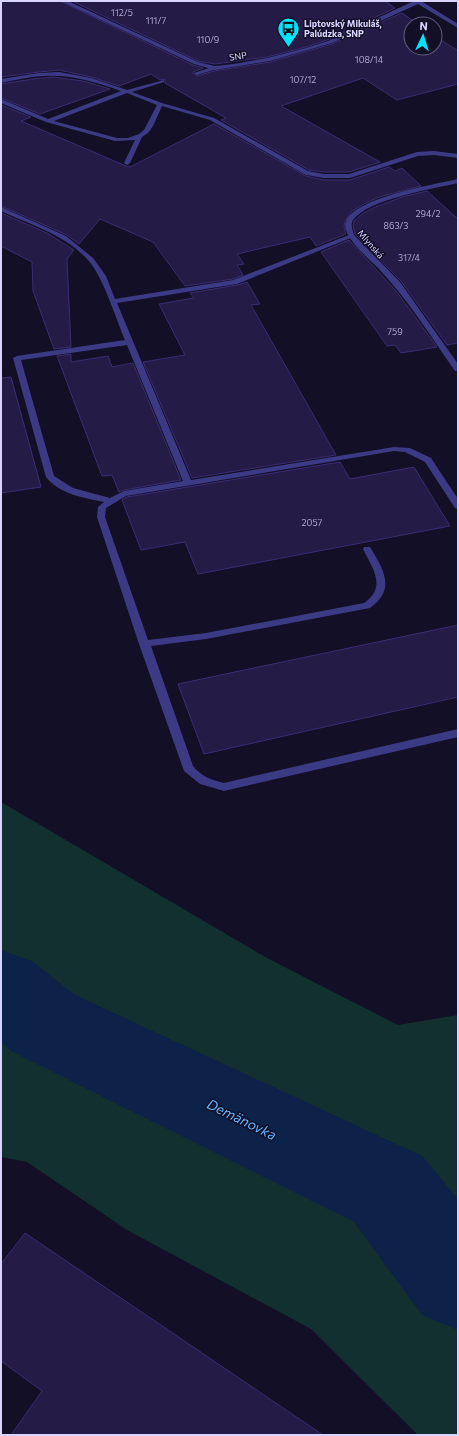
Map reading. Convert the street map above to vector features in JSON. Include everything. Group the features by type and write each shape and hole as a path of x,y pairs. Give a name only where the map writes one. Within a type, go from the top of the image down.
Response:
{"street":[{"name":"SNP","path":"64,1 196,63 215,68 268,60 330,42 418,1"},
{"path":"418,1 458,26"},
{"path":"197,73 215,68"},
{"path":"1,81 44,74 75,76 90,79 160,104 212,119 306,173 324,176 350,176 417,154 434,153 458,156"},
{"path":"48,120 125,92 162,81"},
{"path":"1,101 48,120 117,140 139,138 145,134 160,104"},
{"path":"127,163 139,138"},
{"name":"Mlynská","path":"458,181 390,198 367,206 356,213 350,220 348,226 350,236 397,284 458,369"},
{"path":"1,209 64,238 77,246 91,259 102,276 188,483"},
{"path":"113,302 234,282 265,271 350,236"},
{"path":"110,501 76,493 58,485 50,477 17,358 130,342"},
{"path":"458,506 428,460 407,450 394,449 124,494 102,507 101,517 188,768 196,777 208,784 224,787 458,733"},
{"path":"144,644 206,636 367,606 376,601 381,593 383,585 380,575 367,549"}],"green space":[{"path":"1,802 267,958 398,1025 458,1015 458,1435 418,1435 311,1329 127,1230 27,1162 1,1157"}],"building":[{"path":"1,1 60,1 193,65 203,68 193,72 197,76 214,71 270,62 332,44 402,13 406,16 403,16 403,56 443,56 443,41 458,51 458,84 397,100 363,78 281,106 380,162 349,172 324,172 309,170 221,120 226,118 165,83 165,79 160,80 151,74 119,86 91,77 59,70 1,77"},
{"path":"72,1 385,1 395,8 327,40 306,47 267,57 215,64 198,61"},
{"path":"53,77 83,81 110,89 40,114 1,98 1,84"},
{"path":"1,105 31,117 21,121 130,167 214,124 306,176 324,180 350,180 389,167 395,171 402,168 421,186 379,197 352,211 345,221 344,227 346,234 316,246 310,237 237,254 244,264 237,265 243,275 233,279 185,286 153,242 100,219 79,244 67,235 1,206"},
{"path":"427,191 458,219 458,343 447,345 401,281 355,234 353,226 354,221 362,214 373,208 402,197"},
{"path":"1,213 47,233 74,250 67,259 71,347 54,349 33,291 32,262 1,246"},
{"path":"349,240 397,292 437,347 401,353 395,345 387,346 321,252"},
{"path":"247,282 260,304 251,305 336,455 192,478 143,362 185,355 159,304 194,298 190,293"},
{"path":"71,354 71,362 108,356 112,367 133,363 181,480 119,492 112,475 102,476 57,356"},
{"path":"11,377 41,487 1,493 1,378"},
{"path":"340,462 350,479 414,467 450,526 198,574 185,542 141,550 122,500 127,497"},
{"path":"458,625 458,697 204,754 178,684"},
{"path":"25,1233 323,1435 11,1435 42,1391 1,1361 1,1264"}],"waterway":[{"name":"Demänovka","path":"1,988 43,1023 388,1189 458,1279"}],"place":[{"name":"Liptovský Mikuláš, Palúdzka, SNP","path":"288,48"}]}
